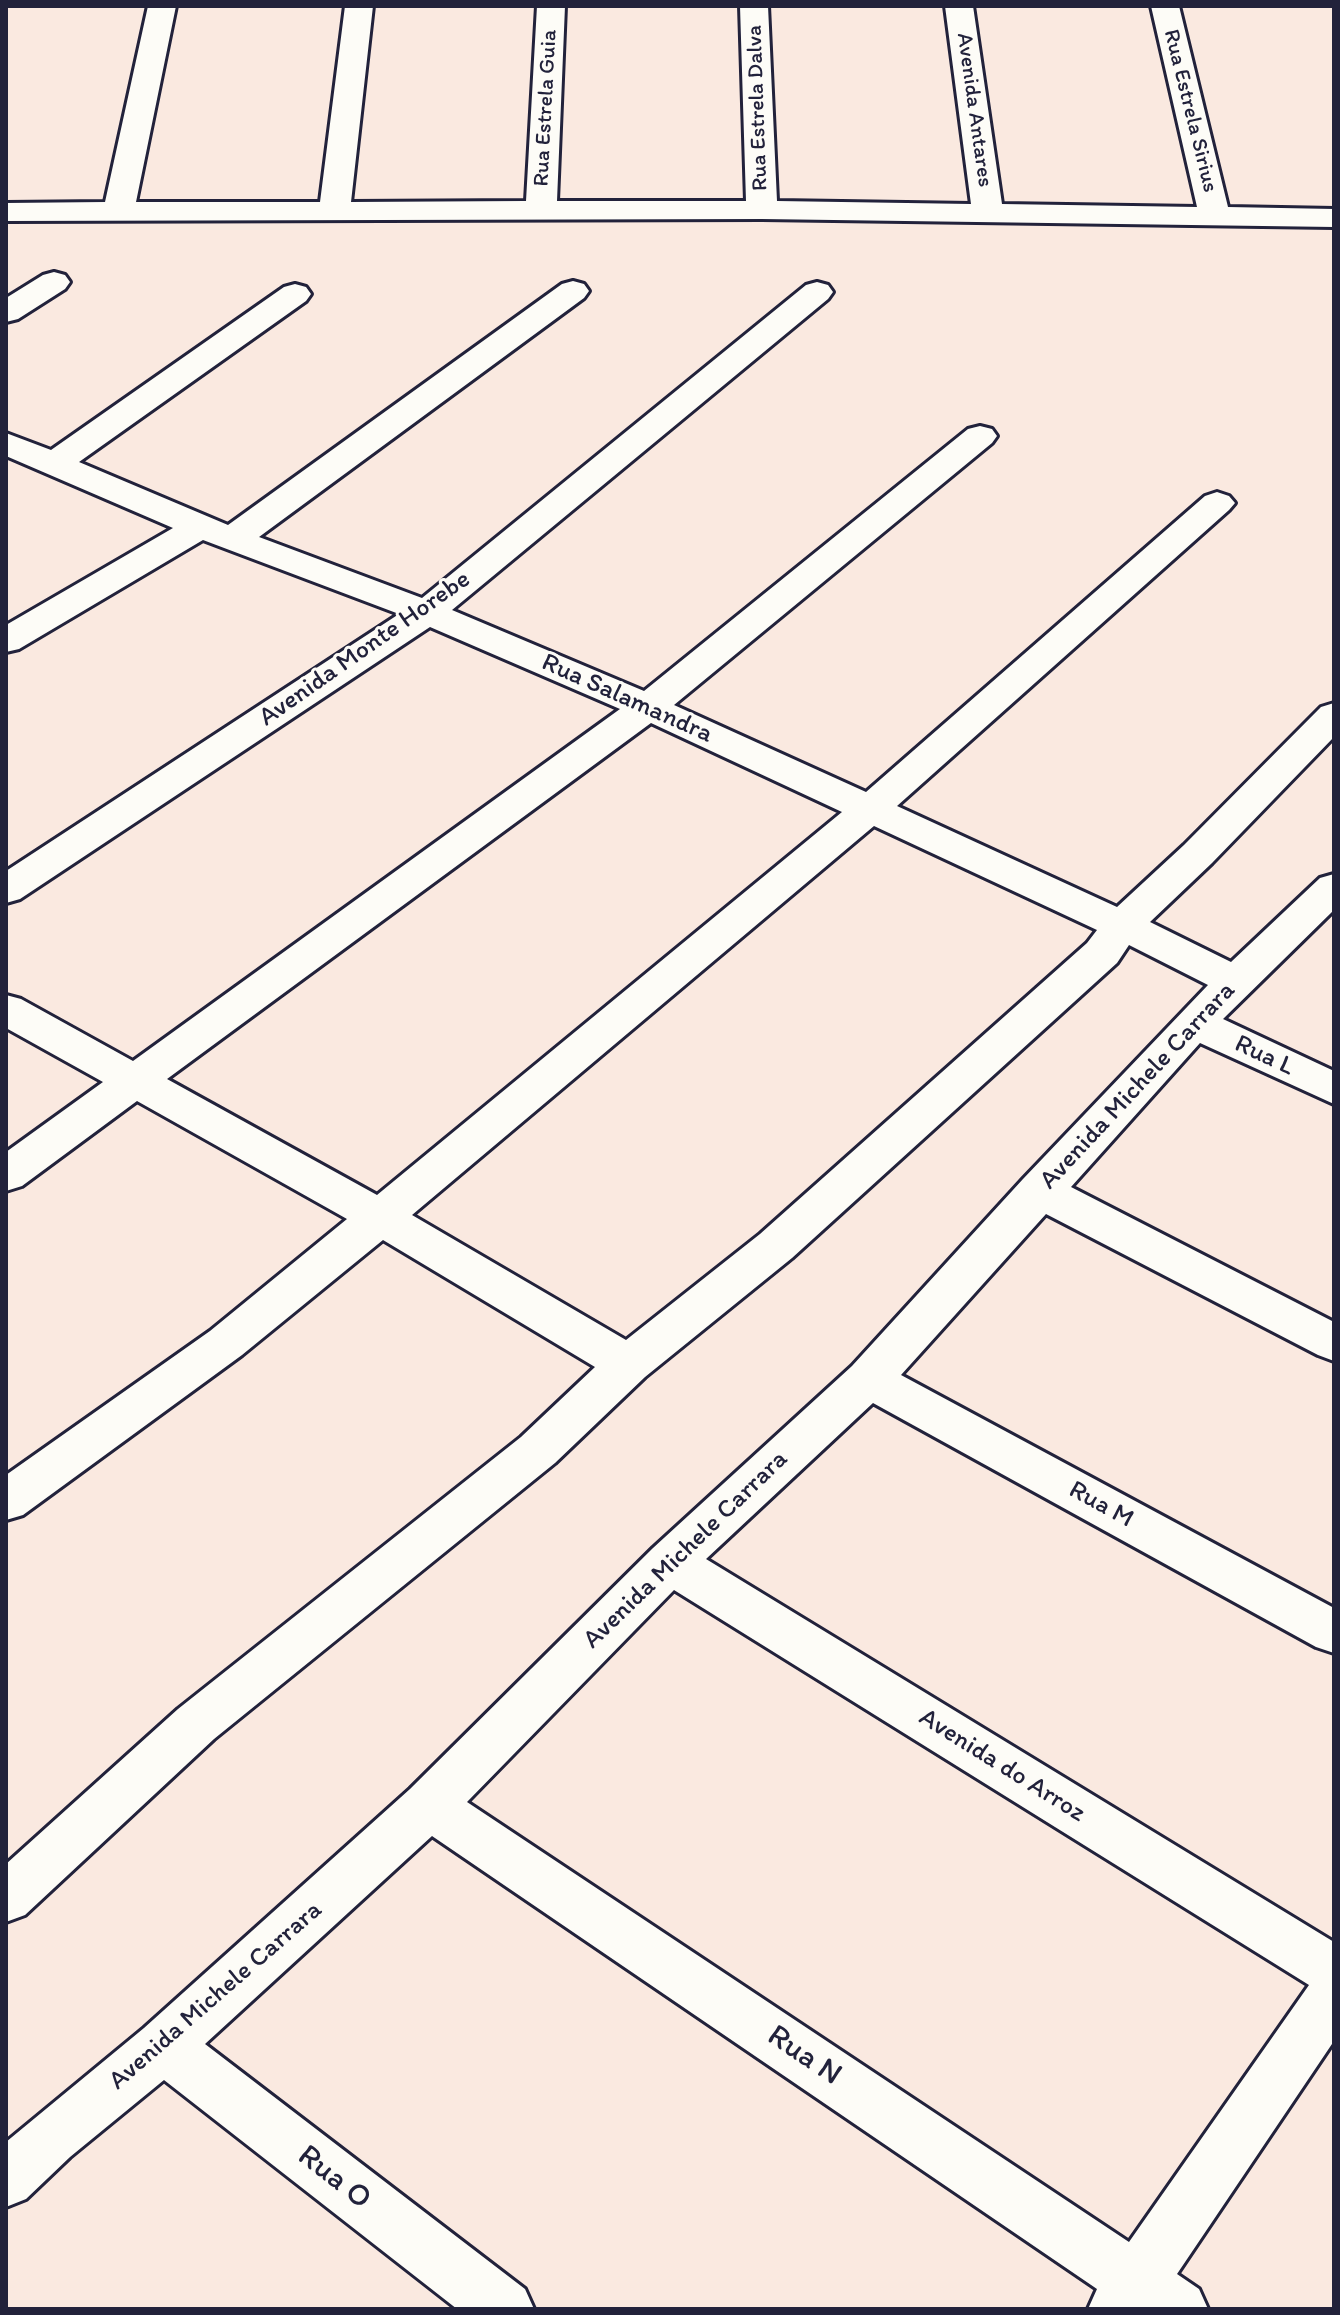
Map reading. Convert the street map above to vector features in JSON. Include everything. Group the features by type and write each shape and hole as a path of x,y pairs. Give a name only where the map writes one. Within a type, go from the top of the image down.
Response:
{"street":[{"path":"118,213 162,6"},
{"path":"334,211 359,6"},
{"name":"Rua Estrela Guia","path":"541,211 551,6"},
{"name":"Rua Estrela Dalva","path":"754,6 762,210"},
{"name":"Avenida Antares","path":"959,6 988,213"},
{"name":"Rua Estrela Sirius","path":"1165,6 1215,217"},
{"path":"6,212 762,210 1334,218"},
{"path":"6,312 54,282"},
{"path":"6,641 217,532 573,291"},
{"name":"Avenida Monte Horebe","path":"6,890 427,612 817,292"},
{"path":"54,464 295,294"},
{"path":"6,1175 648,707 980,436"},
{"name":"Rua Salamandra","path":"6,443 217,532 427,612 648,707 1122,925 1236,982"},
{"path":"6,1501 226,1343 380,1217 869,810 1217,503"},
{"path":"6,1898 196,1724 538,1450 628,1364 776,1246 903,1134 1102,953 1122,925 1198,854 1334,715"},
{"name":"Avenida Michele Carrara","path":"6,2180 50,2138 164,2046 429,1805 670,1562 869,1379 1194,1023 1334,887"},
{"path":"6,1009 380,1217 628,1364"},
{"name":"Rua L","path":"1194,1023 1334,1089"},
{"path":"1039,1190 1334,1343"},
{"name":"Rua M","path":"869,1379 1334,1632"},
{"name":"Avenida do Arroz","path":"670,1562 1334,1971"},
{"name":"Rua N","path":"429,1805 1145,2300"},
{"path":"1145,2300 1334,1994"},
{"name":"Rua O","path":"164,2046 504,2309"}]}
